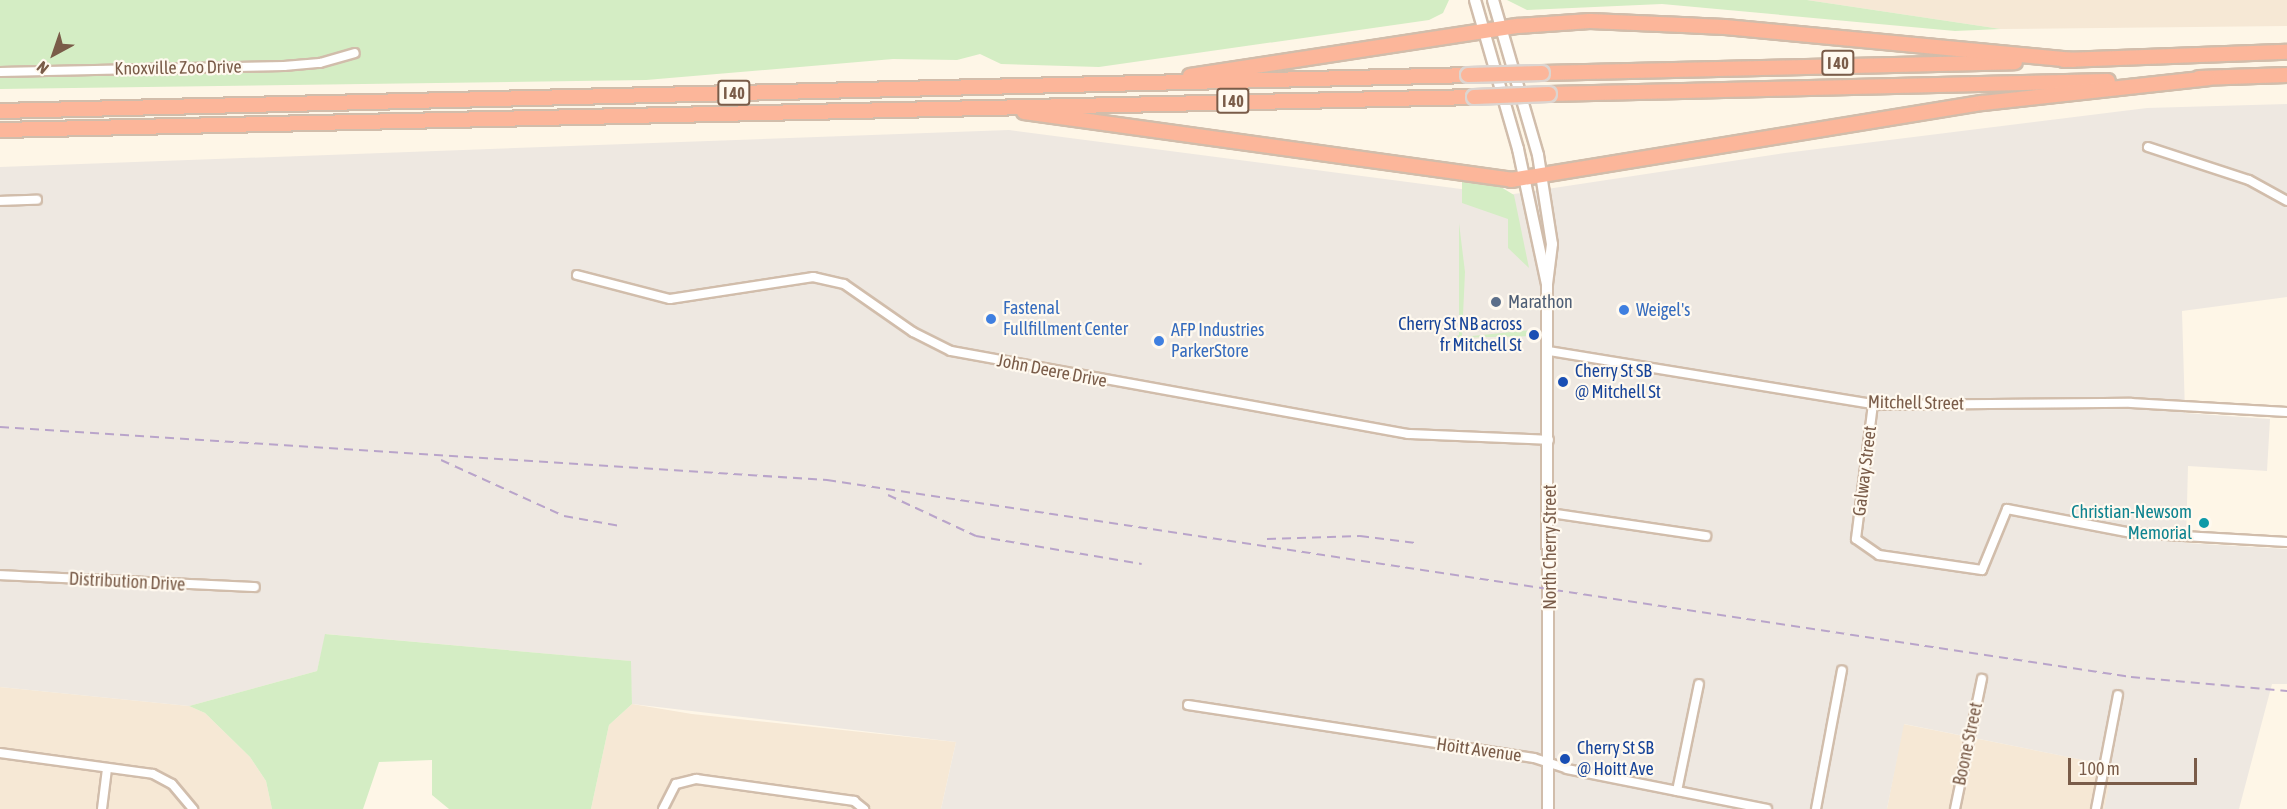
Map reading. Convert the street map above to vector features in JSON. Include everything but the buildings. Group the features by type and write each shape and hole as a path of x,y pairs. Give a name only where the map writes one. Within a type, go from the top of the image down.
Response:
{"highway":[{"path":"1139,84 1501,28 1590,21 1725,27 2073,60"},
{"name":"I 40","path":"0,111 1542,74 2287,52"},
{"name":"I 40","path":"0,130 1474,97 2287,75"},
{"path":"992,108 1524,180 1983,103 2208,78"}],"street":[{"name":"North Cherry Street","path":"1475,0 1524,180 1547,284"},
{"name":"North Cherry Street","path":"1493,0 1542,177 1552,244 1547,284 1550,513 1548,809"},
{"name":"Knoxville Zoo Drive","path":"0,72 284,66 321,63 355,53"},
{"path":"2148,147 2249,180 2287,201"},
{"path":"0,201 37,200"},
{"name":"John Deere Drive","path":"577,275 670,299 813,277 844,284 913,332 951,351 1408,434 1549,440"},
{"name":"Mitchell Street","path":"1549,351 1873,404 2131,404 2287,412"},
{"name":"Galway Street","path":"1873,404 1856,538 1878,555 1970,572 1989,562 2007,509 2132,533 2287,542"},
{"path":"1550,513 1706,537"},
{"name":"Distribution Drive","path":"0,576 255,587"},
{"path":"1816,809 1842,670"},
{"name":"Boone Street","path":"1955,809 1982,679"},
{"path":"1677,791 1698,684"},
{"path":"2096,809 2118,695"},
{"name":"Hoitt Avenue","path":"1188,705 1548,762 1767,809"},
{"path":"0,753 153,774 172,784 193,809"},
{"path":"102,809 106,769"},
{"path":"663,809 676,784 696,779 854,801 864,809"}],"shaded area":[{"path":"1807,0 2287,0 2287,26 2001,29"},
{"path":"2287,104 2287,297 2182,311 2185,413 2270,419 2267,471 2188,466 2186,543 2287,549 2287,684 2272,684 2239,809 2104,809 2113,766 1904,724 1887,809 941,809 956,742 632,704 630,661 326,634 317,671 189,706 0,687 0,167 1009,130 1507,195 1785,153 2147,108"},
{"path":"0,687 189,706 205,713 250,757 266,781 272,809 0,809"},
{"path":"632,704 692,714 956,742 941,809 591,809 609,725"},
{"path":"1903,724 2114,766 2104,809 1887,809"}],"green space":[{"path":"0,0 1449,0 1443,13 1429,20 1099,67 1001,64 980,54 957,60 893,59 646,80 0,89"},
{"path":"1507,0 1807,0 2001,29 1955,31 1662,4 1527,10"},
{"path":"1462,179 1496,184 1514,195 1529,268 1508,248 1508,219 1462,203"},
{"path":"1459,223 1465,272 1462,337 1532,330 1536,336 1450,338 1459,335"},
{"path":"325,634 631,661 632,704 609,725 591,809 449,809 432,795 432,760 379,762 363,809 272,809 266,781 250,757 205,713 189,706 317,671"}],"railway":[{"path":"0,427 827,480 2131,677 2287,691"},
{"path":"441,460 564,516 620,526"},
{"path":"888,495 976,536 1142,564"},
{"path":"1267,539 1360,536 1416,543"}],"place":[{"name":"Marathon","path":"1496,302"},
{"name":"Weigel's","path":"1624,310"},
{"name":"Fastenal Fullfillment Center","path":"991,319"},
{"name":"Cherry St NB across fr Mitchell St","path":"1534,335"},
{"name":"AFP Industries ParkerStore","path":"1159,341"},
{"name":"Cherry St SB @ Mitchell St","path":"1563,382"},
{"name":"Christian-Newsom Memorial","path":"2204,523"},
{"name":"Cherry St SB @ Hoitt Ave","path":"1565,759"}]}
